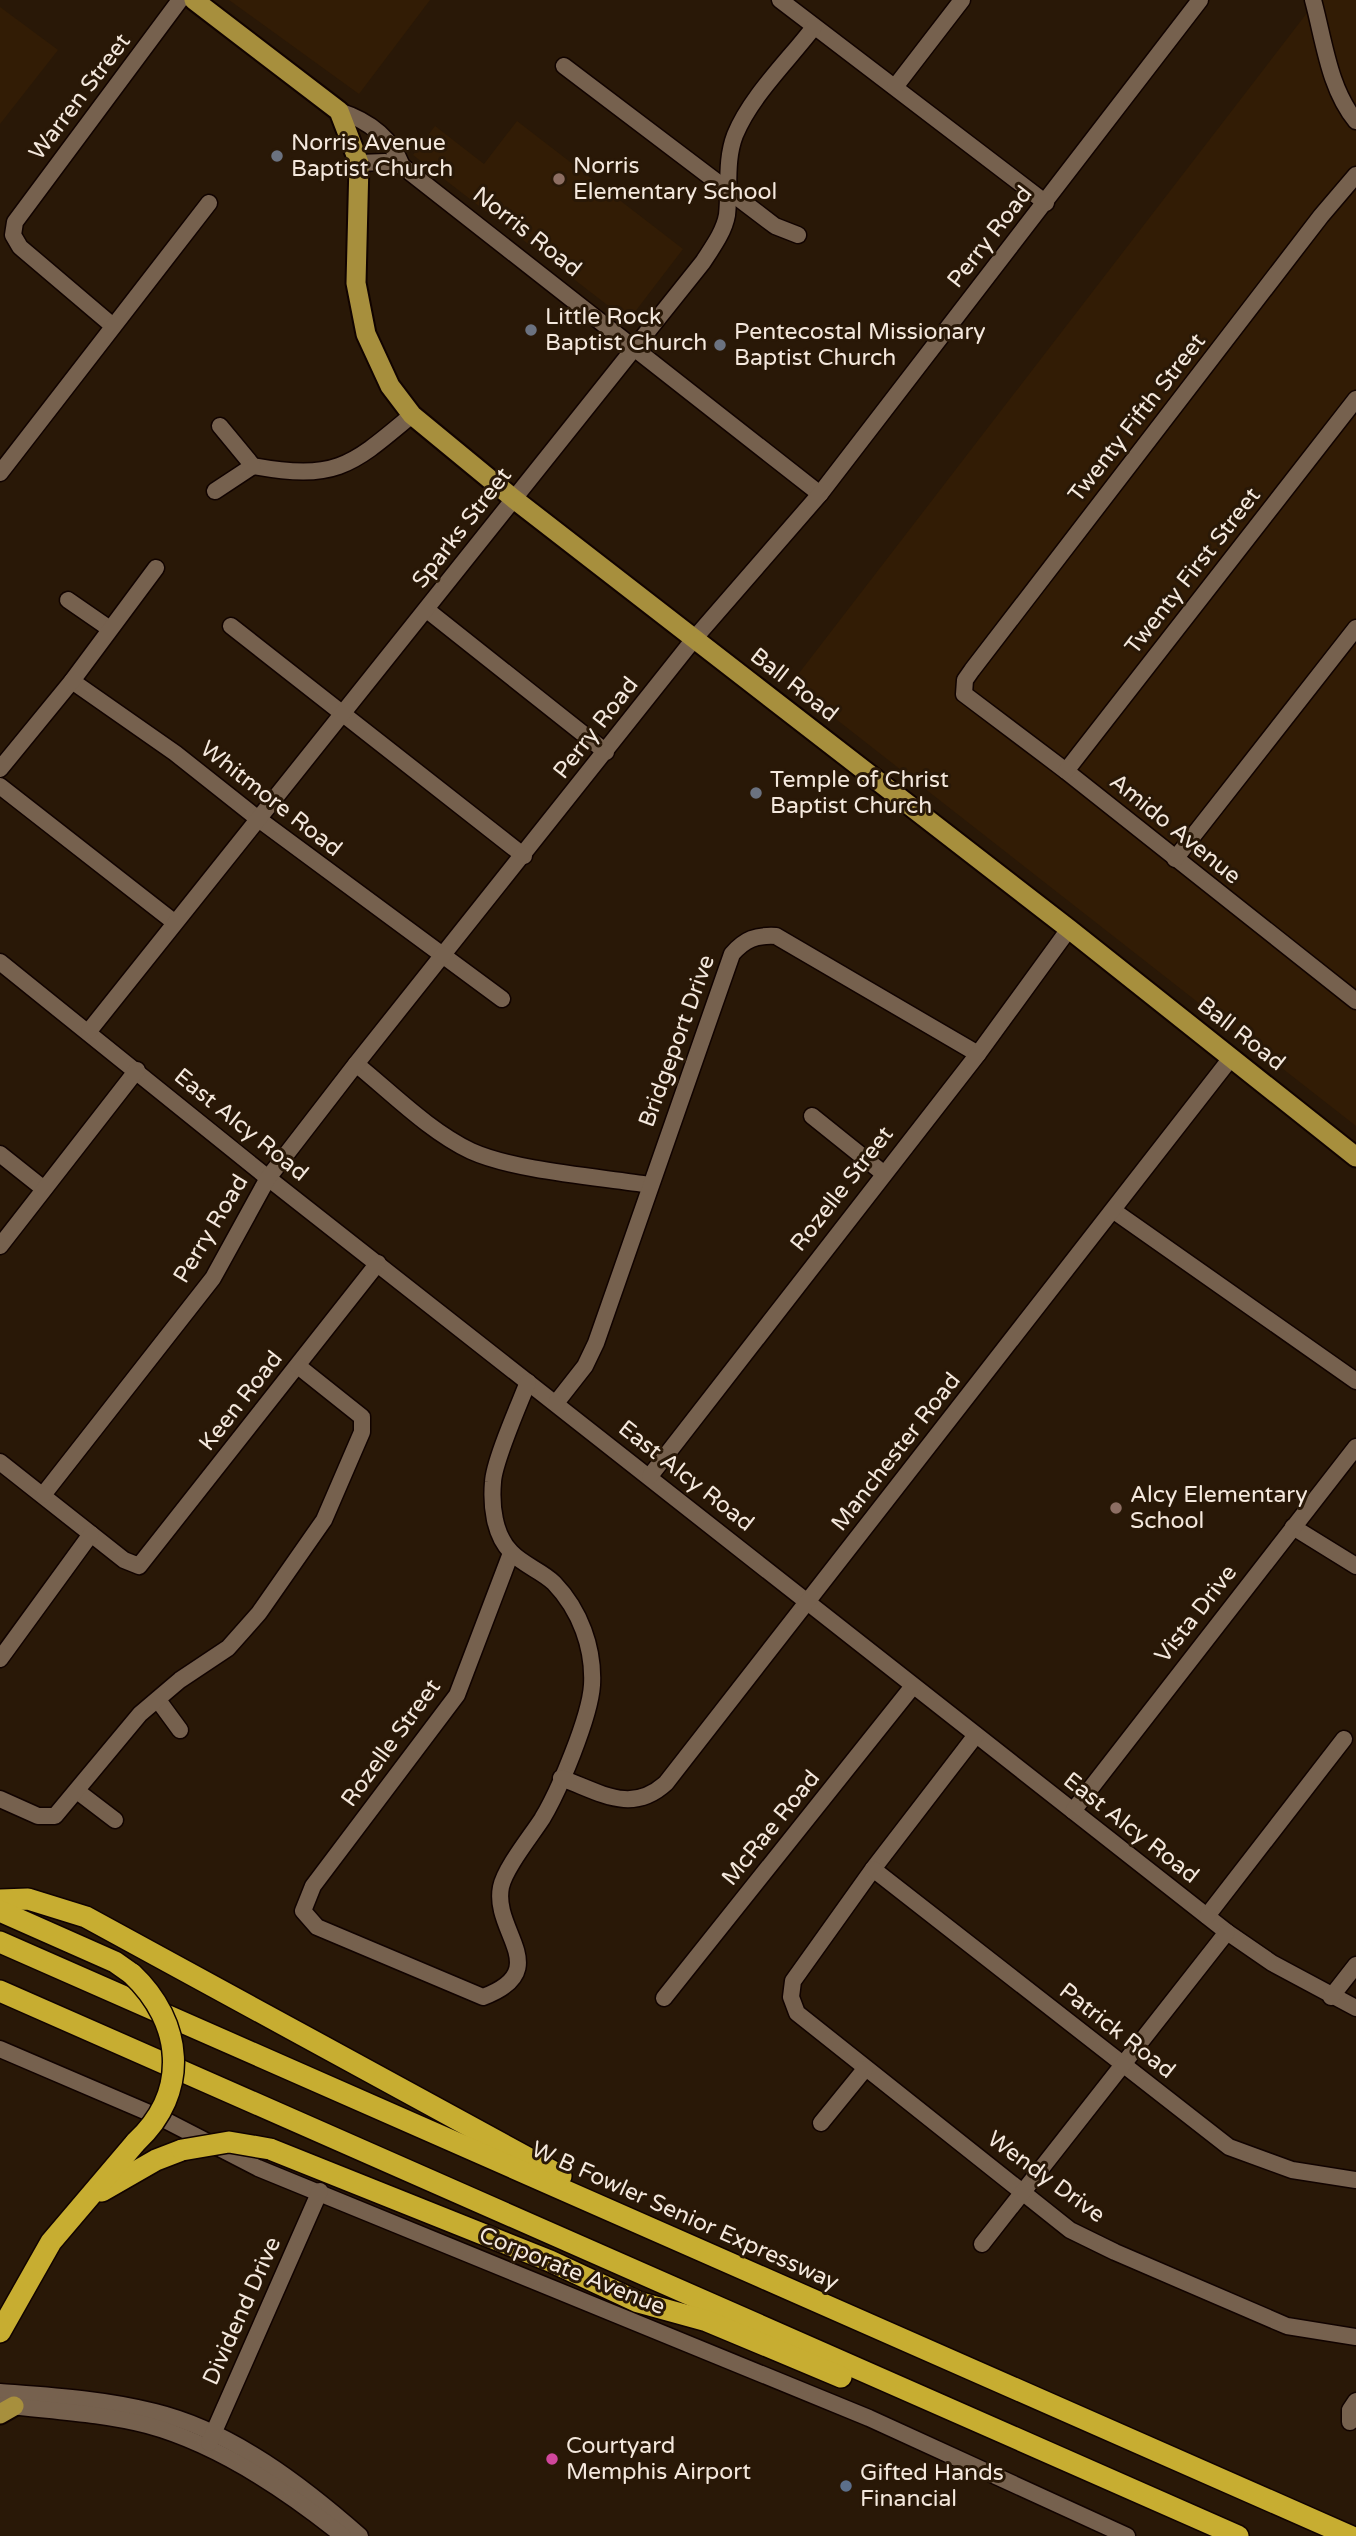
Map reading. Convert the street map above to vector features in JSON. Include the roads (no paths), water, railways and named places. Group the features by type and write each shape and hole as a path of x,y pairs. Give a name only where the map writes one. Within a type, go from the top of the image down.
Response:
{"highway":[{"path":"0,1900 28,1899 86,1917 567,2179 601,2208"},
{"path":"0,1911 115,1962 132,1974 163,2010 173,2046 172,2081 167,2098 150,2129 51,2242 0,2332"},
{"name":"W B Fowler Senior Expressway","path":"0,1942 1350,2536"},
{"path":"0,1991 1238,2536"},
{"path":"85,2202 156,2160 182,2150 229,2142 270,2149 550,2261 638,2302 706,2321 887,2396 1002,2432"}],"main road":[{"name":"Norris Road","path":"194,0 339,111"},
{"path":"339,111 359,163"},
{"name":"Ball Road","path":"359,163 356,283 366,334 390,386 412,415 514,499 1069,929 1356,1157"}],"street":[{"name":"Warren Street","path":"113,326 20,247 13,236 15,222 180,0"},
{"path":"780,0 1045,203"},
{"path":"895,87 962,0"},
{"name":"Perry Road","path":"43,1495 213,1278 268,1178 356,1064 694,639 820,494 1200,0"},
{"path":"1313,0 1337,89 1342,103 1356,121"},
{"name":"Sparks Street","path":"89,1031 257,818 343,716 718,239 727,215 726,190 735,136 746,114 814,27"},
{"path":"564,66 775,226 798,235"},
{"name":"Norris Road","path":"339,111 369,122 397,155 402,166 820,494"},
{"path":"359,163 385,162 402,166"},
{"name":"Twenty Fifth Street","path":"964,694 965,680 972,670 1321,216 1356,175"},
{"path":"0,473 209,203"},
{"name":"Twenty First Street","path":"1066,771 1356,399"},
{"path":"215,491 253,466 313,473 338,468 359,458 412,415"},
{"path":"220,426 253,466"},
{"path":"0,769 72,681 156,568"},
{"path":"68,600 110,629"},
{"path":"427,610 606,752"},
{"path":"231,626 524,856"},
{"path":"1175,859 1356,628"},
{"name":"Whitmore Road","path":"72,681 175,753 257,818 502,999"},
{"name":"Amido Avenue","path":"964,694 1066,771 1356,1001"},
{"path":"0,786 174,922"},
{"name":"Rozelle Street","path":"650,1476 883,1172 978,1054 1069,929"},
{"name":"Bridgeport Drive","path":"556,1403 585,1366 596,1343 732,954 742,942 760,935 776,936 978,1054"},
{"name":"East Alcy Road","path":"0,961 268,1178 1227,1932 1331,1997 1356,2008"},
{"name":"Manchester Road","path":"561,1778 625,1801 651,1797 666,1783 1231,1058"},
{"path":"356,1064 438,1130 471,1151 501,1161 650,1185"},
{"path":"0,1246 137,1070"},
{"path":"812,1116 883,1172"},
{"path":"0,1154 44,1189"},
{"path":"1114,1211 1356,1381"},
{"name":"Keen Road","path":"91,1534 124,1560 139,1566 378,1263"},
{"path":"0,1799 38,1815 55,1816 140,1714 229,1648 259,1613 324,1520 362,1432 362,1417 353,1407 298,1366"},
{"path":"528,1382 492,1480 499,1534 511,1552 554,1583 578,1615 590,1647 592,1685 587,1710 561,1778"},
{"name":"Vista Drive","path":"1073,1811 1356,1447"},
{"path":"0,1462 91,1534 0,1659"},
{"path":"1293,1527 1356,1566"},
{"name":"Rozelle Street","path":"511,1552 457,1695 313,1886 303,1911 317,1927 483,1997 503,1989 517,1973 518,1952 499,1902 502,1883 547,1812 561,1778"},
{"name":"McRae Road","path":"664,1998 913,1686"},
{"path":"158,1700 180,1730"},
{"path":"873,1869 976,1735"},
{"path":"1207,1916 1344,1739"},
{"path":"77,1791 115,1820"},
{"name":"Wendy Drive","path":"873,1869 793,1981 790,1997 797,2013 1070,2230 1287,2326 1356,2337"},
{"name":"Patrick Road","path":"873,1869 1229,2147 1292,2170 1356,2180"},
{"path":"982,2244 1227,1932"},
{"path":"1331,1997 1356,1965"},
{"name":"Corporate Avenue","path":"0,2049 161,2118 258,2168 869,2418 1127,2536"},
{"path":"821,2123 865,2069"},
{"name":"Dividend Drive","path":"209,2441 320,2192"},
{"path":"1350,2422 1350,2410 1356,2402"},
{"path":"3,2404 90,2414 209,2441 305,2488 360,2536"},
{"path":"209,2441 343,2536"}],"place":[{"name":"Norris Avenue Baptist Church","path":"277,156"},
{"name":"Norris Elementary School","path":"559,179"},
{"name":"Little Rock Baptist Church","path":"531,330"},
{"name":"Pentecostal Missionary Baptist Church","path":"720,345"},
{"name":"Temple of Christ Baptist Church","path":"756,793"},
{"name":"Alcy Elementary School","path":"1116,1508"},
{"name":"Courtyard Memphis Airport","path":"552,2459"},
{"name":"Gifted Hands Financial","path":"846,2486"}]}
